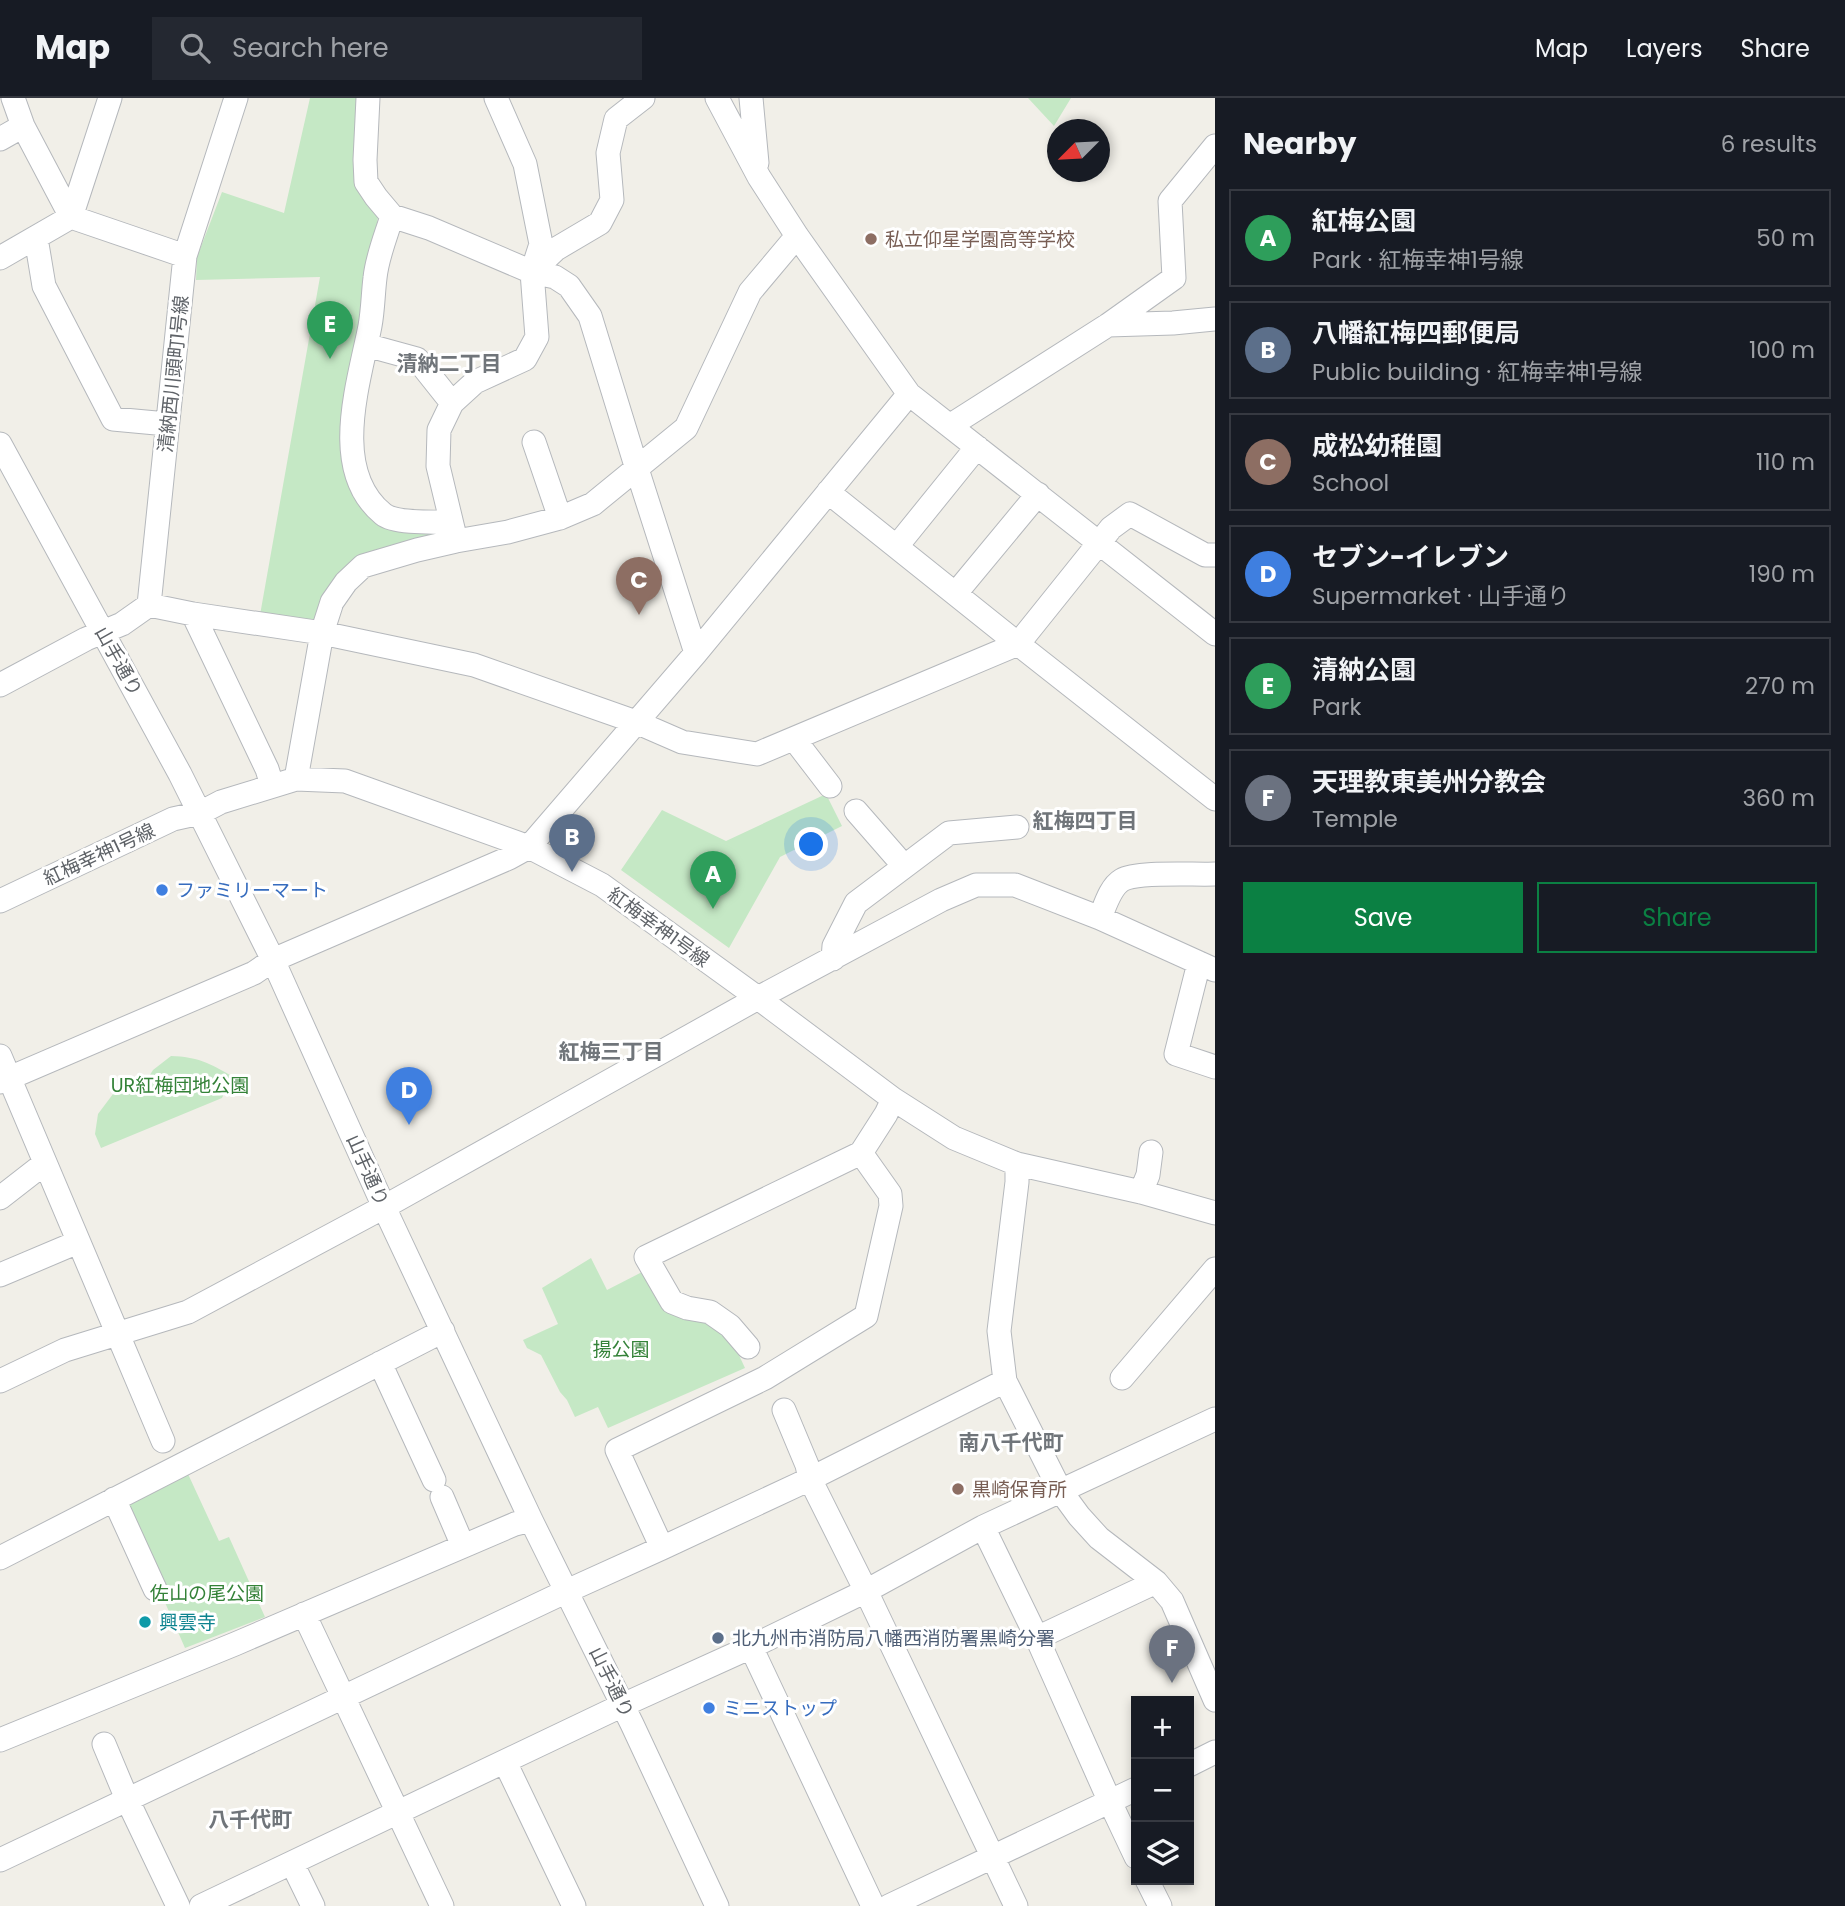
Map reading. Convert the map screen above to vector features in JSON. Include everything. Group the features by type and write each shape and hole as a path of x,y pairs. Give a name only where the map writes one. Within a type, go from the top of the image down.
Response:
{"street":[{"path":"13,98 23,126 71,217 185,256"},
{"path":"0,258 71,217 110,98"},
{"name":"清納西川頭町1号線","path":"149,605 185,256 236,98"},
{"path":"368,98 366,182 392,216 429,228 532,272 555,277 569,286 590,316 696,653"},
{"path":"454,531 438,466 439,430 452,403 475,382 524,359 537,337 532,272 541,244 525,164 496,98"},
{"path":"532,272 556,250 600,223 612,200 608,153 616,120 643,98"},
{"path":"717,98 759,177 797,236 909,394 1215,635"},
{"path":"751,98 759,177"},
{"path":"0,139 23,126"},
{"path":"951,425 1108,325 1174,278 1170,201 1215,146"},
{"path":"392,216 375,275 371,321 352,418 355,472 367,497 385,516 454,531 508,532 560,518 593,504 686,428 750,292 797,236"},
{"path":"36,238 44,286 113,419 167,424"},
{"path":"1108,325 1215,319"},
{"path":"366,345 417,359 452,403"},
{"path":"5,1080 254,973 273,960 529,847 696,653 909,394"},
{"path":"534,442 560,518"},
{"name":"山手通り","path":"0,444 200,813 273,960 384,1207 717,1906"},
{"path":"897,546 977,447"},
{"path":"828,492 1215,799"},
{"path":"956,593 1038,494"},
{"path":"0,685 122,624 149,605 322,633 474,665 636,722 682,742 757,754 1018,644 1111,528 1130,514 1205,555 1215,555"},
{"path":"296,779 322,633 332,602 346,582 363,566 416,550 454,531"},
{"path":"193,614 267,769 272,785"},
{"path":"794,739 830,786"},
{"name":"紅梅幸神1号線","path":"0,901 173,819 200,813 221,802 296,779 345,782 529,847 603,886 892,1099 954,1138 1017,1164 1141,1192 1215,1213"},
{"path":"856,811 904,866"},
{"path":"833,959 834,946 856,903 949,833 1017,827"},
{"path":"1100,918 1112,892 1122,880 1137,876 1215,874"},
{"path":"0,1381 65,1350 188,1312 384,1207 758,998 942,900 976,885 1014,885 1100,918 1207,966 1176,1054 1215,1067"},
{"path":"0,1056 5,1080 45,1163 163,1441"},
{"path":"748,1347 730,1326 709,1312 672,1302 646,1257 861,1153 886,1114 892,1099"},
{"path":"1141,1192 1148,1175 1151,1152"},
{"path":"662,1548 617,1450 765,1378 866,1316 891,1206 890,1194 861,1153"},
{"path":"0,1198 45,1163"},
{"path":"1017,1164 999,1331 1004,1381 1060,1490 1099,1538 1156,1582 1172,1601 1215,1700"},
{"path":"0,1275 78,1242"},
{"path":"1122,1378 1215,1269"},
{"path":"0,1558 443,1331"},
{"path":"380,1363 463,1546"},
{"path":"0,1860 810,1479 1004,1381"},
{"path":"784,1410 807,1465 810,1479 1016,1906"},
{"path":"201,1906 866,1591 1151,1440 1214,1423"},
{"path":"114,1499 155,1589"},
{"path":"0,1740 515,1524 531,1520"},
{"path":"983,1527 1037,1638 1131,1846"},
{"path":"1037,1638 1156,1582"},
{"path":"304,1614 442,1906"},
{"path":"751,1647 873,1906"},
{"path":"104,1744 178,1906"},
{"path":"1194,1762 1215,1752"},
{"path":"505,1762 574,1906"},
{"path":"889,1906 1131,1792"},
{"path":"292,1863 313,1906"},
{"path":"1150,1885 1160,1906"}],"green space":[{"path":"310,98 360,98 355,186 378,217 345,419 369,506 444,532 402,545 309,624 260,615 320,277 196,280 197,257 222,192 284,213"},
{"path":"1028,98 1071,98 1058,119 1048,119"},
{"path":"826,794 842,826 780,857 729,948 621,870 662,810 726,841"},
{"name":"UR紅梅団地公園","path":"171,1056 203,1062 232,1076 222,1098 101,1148 95,1134 98,1114 113,1094 148,1078 153,1070"},
{"name":"揚公園","path":"591,1258 607,1290 646,1270 696,1316 730,1336 745,1368 608,1428 598,1407 575,1417 541,1355 527,1348 523,1340 558,1324 542,1288"},
{"name":"佐山の尾公園","path":"188,1474 219,1541 229,1537 265,1617 185,1648 125,1505"}],"place":[{"name":"私立仰星学園高等学校","path":"871,239"},
{"name":"清納公園","path":"330,359"},
{"name":"成松幼稚園","path":"639,615"},
{"name":"八幡紅梅四郵便局","path":"572,872"},
{"name":"ファミリーマート","path":"162,890"},
{"name":"紅梅公園","path":"713,909"},
{"name":"セブン-イレブン","path":"409,1125"},
{"name":"黒崎保育所","path":"958,1489"},
{"name":"興雲寺","path":"145,1622"},
{"name":"北九州市消防局八幡西消防署黒崎分署","path":"718,1638"},
{"name":"天理教東美州分教会","path":"1172,1683"},
{"name":"ミニストップ","path":"709,1708"}],"district":[{"name":"清納二丁目","path":"449,364"},
{"name":"紅梅四丁目","path":"1085,821"},
{"name":"紅梅三丁目","path":"611,1052"},
{"name":"南八千代町","path":"1011,1443"},
{"name":"八千代町","path":"250,1820"}]}
